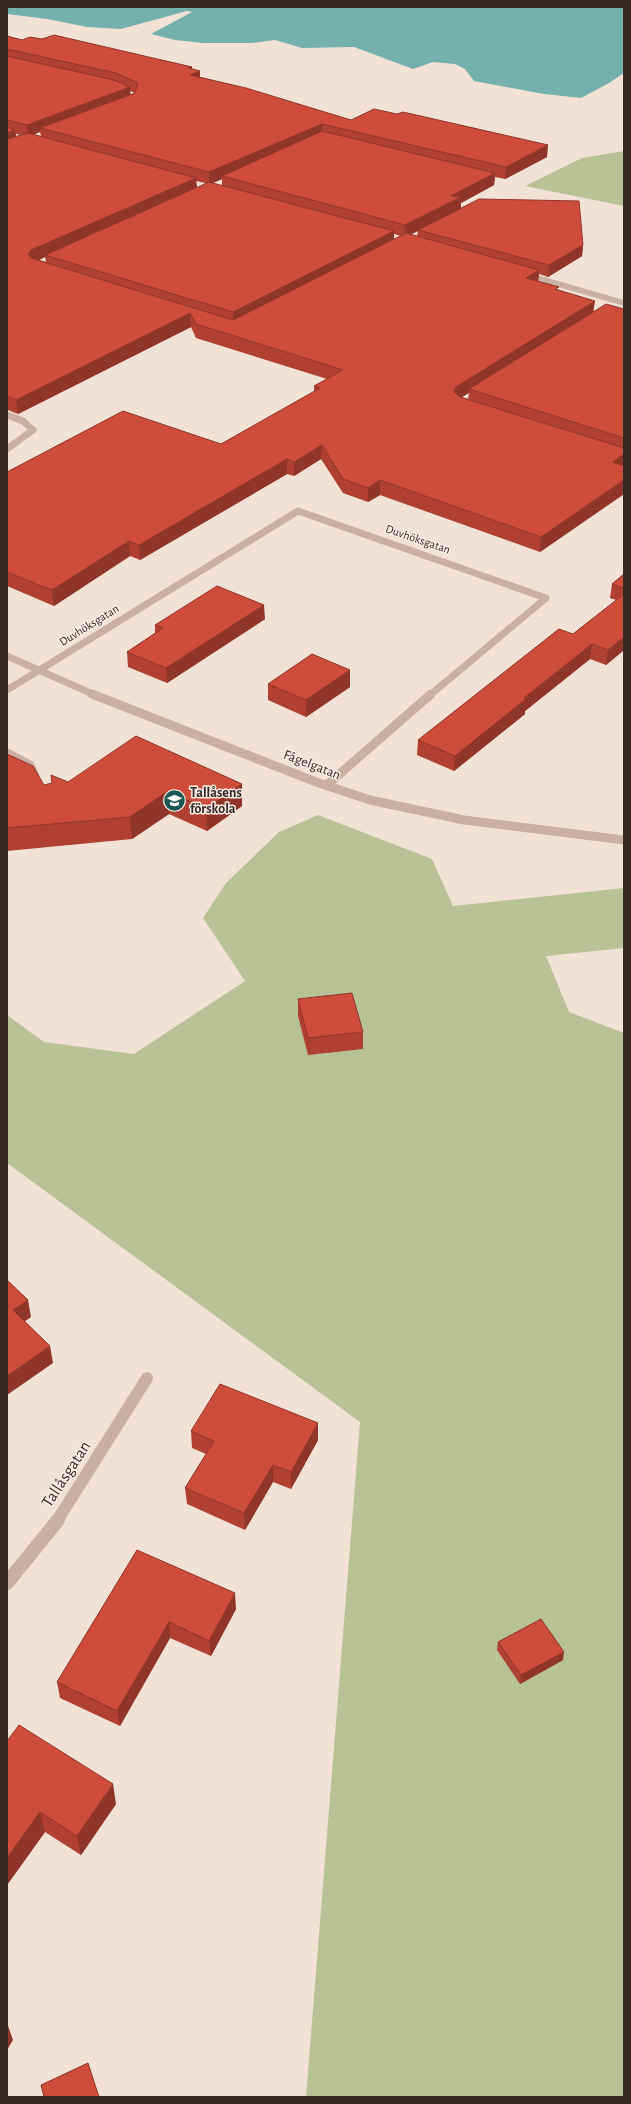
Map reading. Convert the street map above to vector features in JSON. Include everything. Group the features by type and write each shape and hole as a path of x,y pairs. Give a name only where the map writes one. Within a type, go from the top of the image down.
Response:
{"street":[{"path":"518,272 622,302"},
{"path":"613,306 622,302"},
{"path":"7,415 23,421 33,430 7,449"},
{"name":"Duvhöksgatan","path":"37,671 298,511 442,560 546,598 403,718 327,786"},
{"name":"Fågelgatan","path":"7,656 37,671 327,786 370,800 460,819 624,840"},
{"path":"7,690 37,671"},
{"path":"7,753 30,765 40,783"},
{"name":"Tallåsgatan","path":"7,1583 50,1530 147,1378"}],"green space":[{"path":"624,151 624,206 525,186 582,158"},
{"path":"318,815 432,859 453,906 624,888 624,948 546,956 569,1012 624,1033 624,2097 306,2097 360,1422 7,1163 7,1015 44,1042 134,1054 245,981 203,918 226,883 279,832"}],"water":[{"path":"7,7 624,7 624,73 581,98 544,94 474,81 465,69 455,64 433,62 413,69 354,47 302,48 275,40 253,43 203,43 175,40 151,34 192,12 187,11 121,29 87,27 47,19 7,14"}],"building":[{"path":"54,35 192,67 189,68 200,71 190,75 246,88 351,120 374,109 397,114 403,112 548,145 506,167 322,124 209,172 40,128 135,93 138,83 116,73 7,49 7,36 22,40 30,37 42,39"},
{"path":"7,56 114,80 130,87 27,125 7,120"},
{"path":"7,127 15,130 7,133"},
{"path":"322,131 495,173 451,196 461,197 405,225 222,176"},
{"path":"28,133 196,178 31,250 28,254 31,258 233,320 406,233 539,270 526,278 559,287 555,289 595,301 456,387 454,392 460,397 624,448 624,454 613,462 624,466 624,480 541,537 380,480 368,488 343,479 322,445 294,462 287,459 139,545 129,541 52,590 7,572 7,472 123,411 221,444 320,388 314,386 343,370 196,324 190,313 16,400 7,396 7,139"},
{"path":"209,182 394,231 233,312 45,255"},
{"path":"479,199 579,201 583,245 549,265 418,230"},
{"path":"606,304 624,309 624,438 469,389"},
{"path":"624,574 624,588 612,584"},
{"path":"217,586 264,605 166,668 127,652 163,628 155,625"},
{"path":"624,594 624,637 608,650 592,644 524,698 526,699 455,756 418,740 559,629 573,634"},
{"path":"312,654 350,670 306,700 268,684"},
{"path":"136,736 242,784 206,809 168,791 130,817 7,828 7,754 33,766 44,785 52,783 51,775 68,782"},
{"path":"352,993 363,1032 308,1038 298,999"},
{"path":"7,1280 28,1300 13,1310 50,1346 7,1376"},
{"path":"220,1384 318,1423 291,1472 273,1465 244,1513 185,1488 214,1441 191,1431"},
{"path":"137,1550 235,1593 209,1641 169,1622 117,1711 57,1682"},
{"path":"541,1619 564,1652 521,1675 498,1642"},
{"path":"19,1725 113,1784 77,1836 40,1812 7,1858 7,1741"},
{"path":"88,2063 99,2097 44,2097 41,2085"}],"place":[{"name":"Tallåsens förskola","path":"175,801"}]}
